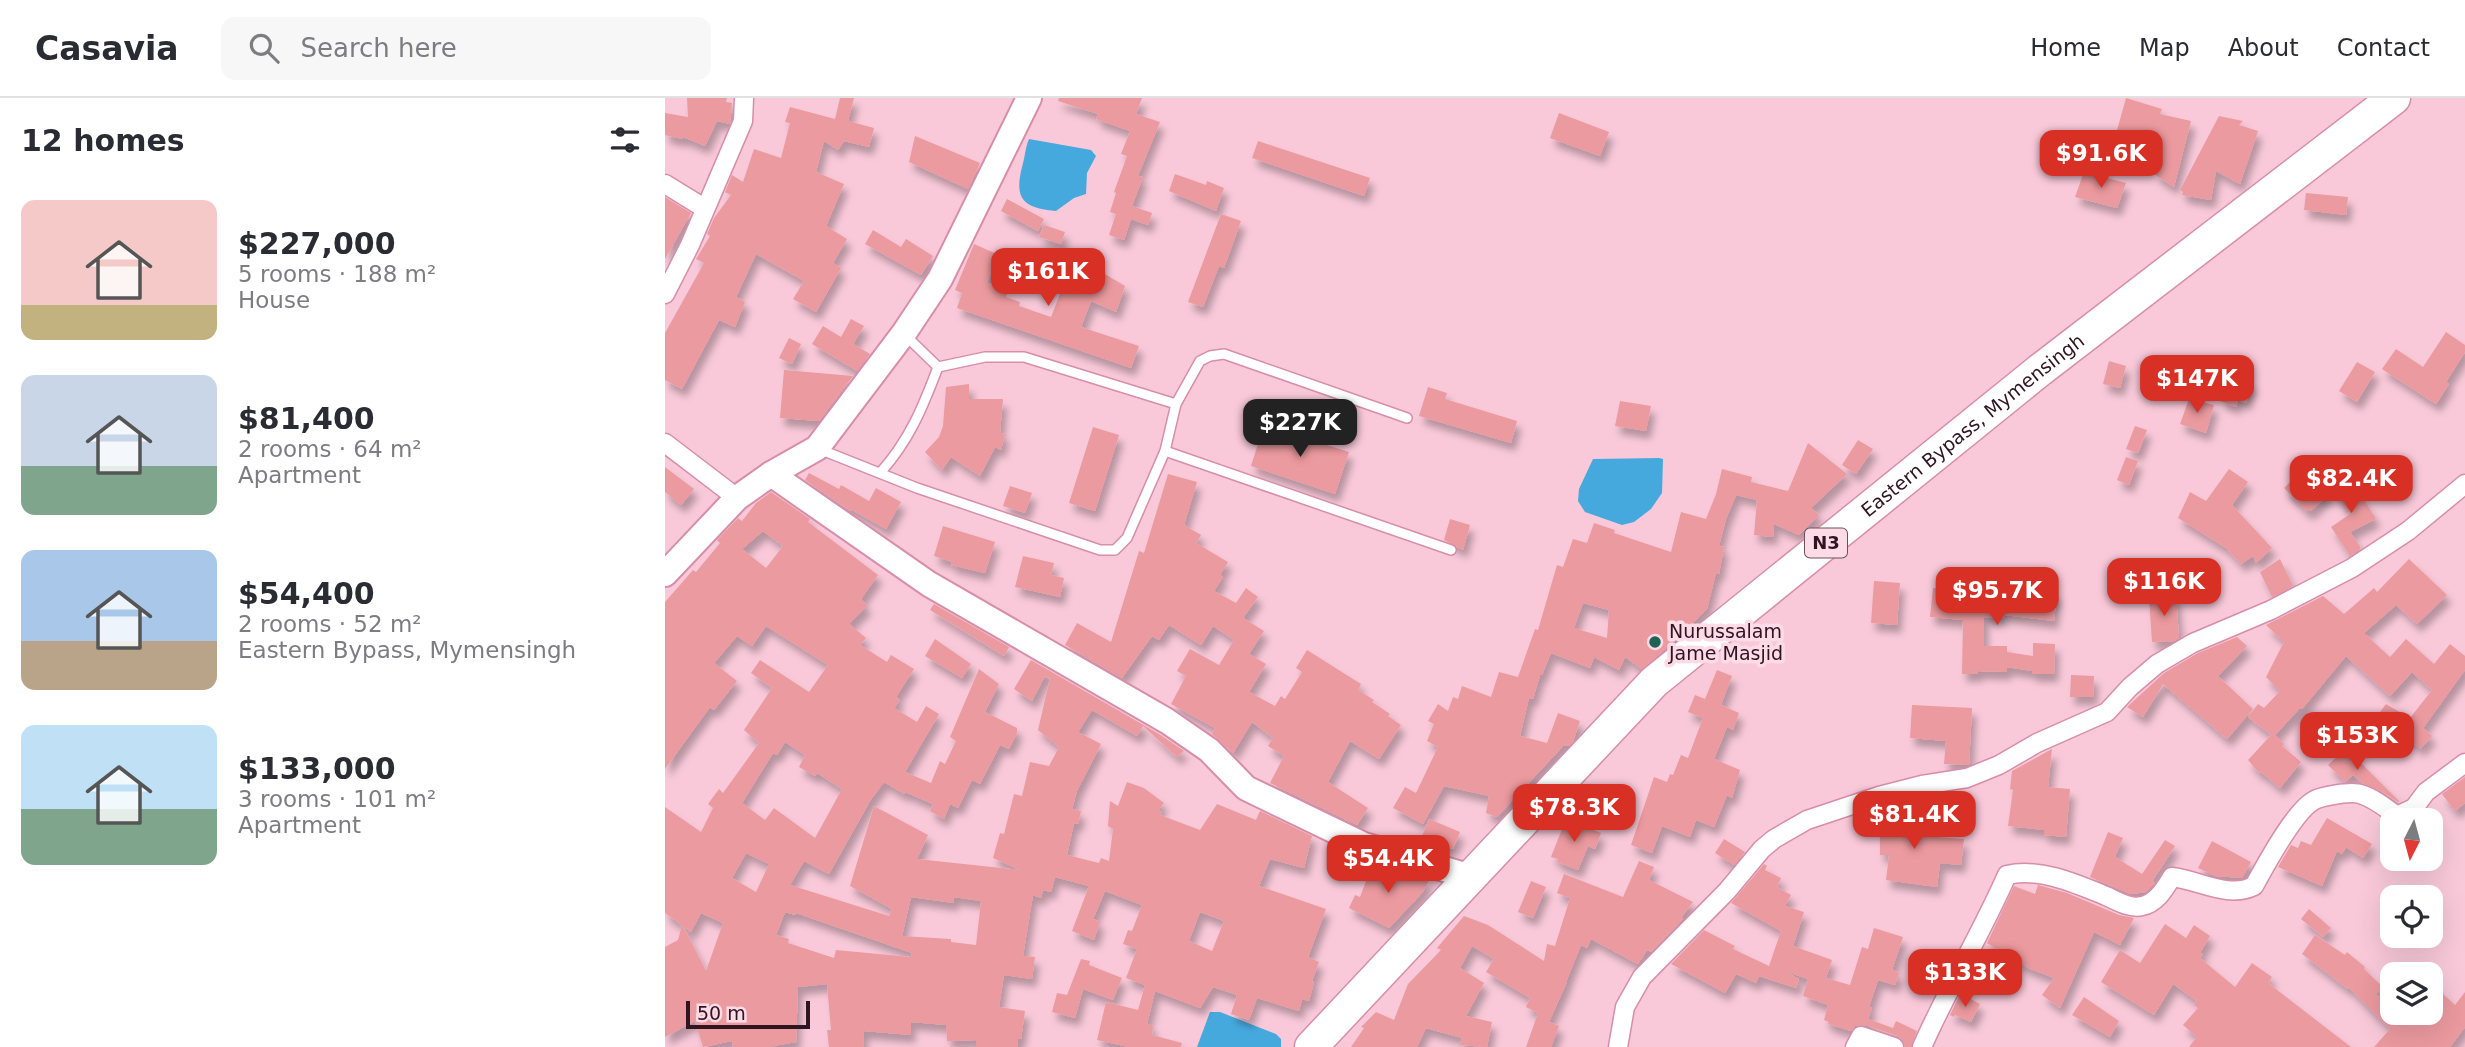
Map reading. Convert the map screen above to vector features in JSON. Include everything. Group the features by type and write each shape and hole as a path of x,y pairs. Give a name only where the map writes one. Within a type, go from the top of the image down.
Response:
{"highway":[{"name":"Eastern Bypass, Mymensingh","path":"1311,1047 1654,682 2040,370 2394,98"}],"street":[{"path":"665,294 690,245 743,121 744,98"},
{"path":"665,574 737,498 771,474 817,448 904,333 940,279 1029,98"},
{"path":"665,184 704,208"},
{"path":"665,443 737,498"},
{"path":"771,474 929,584 1167,720 1209,750 1246,788 1364,845 1471,877"},
{"path":"1618,1047 1625,1007 1642,977 1774,839 1807,820 1879,796 1922,785 1967,778 2107,712 2130,687 2157,664 2193,643 2271,610 2352,568 2408,531 2465,484"},
{"path":"1922,1047 2007,875 2020,872 2053,878 2084,887 2130,906 2142,906 2153,901 2172,877 2187,878 2231,892 2245,891 2254,886 2300,813 2314,799 2340,793 2358,793 2397,816 2414,808 2426,792 2465,763"},
{"path":"1855,1047 1861,1036 1894,1047"}],"lane":[{"path":"904,333 938,367"},
{"path":"817,448 917,488 1100,550 1115,550 1127,538 1165,451 1176,404 1200,361 1210,356 1224,354 1407,418"},
{"path":"938,367 985,357 1024,357 1176,404"},
{"path":"880,473 895,456 918,420 938,367"},
{"path":"1165,451 1451,550"}],"water":[{"path":"1029,139 1091,150 1096,156 1087,173 1086,194 1074,198 1056,211 1036,207 1024,200 1019,187"},
{"path":"1593,459 1663,459 1662,493 1651,509 1634,522 1622,525 1585,512 1578,501 1579,489"},
{"path":"1210,1012 1220,1012 1276,1034 1281,1039 1281,1047 1197,1047"}],"building":[{"path":"687,98 727,98 726,102 732,103 730,124 717,121 705,146 683,137 665,135 665,113 688,117"},
{"path":"840,98 854,98 848,121 874,128 869,147 844,141 838,150 824,141 816,172 844,184 826,226 847,239 833,263 841,268 816,312 793,299 804,281 756,254 736,297 745,302 735,327 719,320 682,389 665,380 665,333 704,263 696,259 710,236 707,234 714,218 731,195 725,192 732,175 743,182 754,149 781,158 790,123 785,122 790,107 835,119"},
{"path":"1059,98 1142,98 1136,114 1160,122 1138,176 1143,177 1132,206 1152,213 1148,225 1131,219 1124,240 1109,235 1116,214 1110,212 1127,156 1121,154 1130,131 1096,119 1098,114 1058,101"},
{"path":"2126,98 2162,109 2160,114 2191,121 2174,187 2154,174 2163,148 2116,134"},
{"path":"1559,113 1609,132 1600,156 1550,138"},
{"path":"2219,116 2243,121 2239,125 2258,131 2240,184 2216,171 2211,200 2182,195 2180,190"},
{"path":"915,136 980,163 968,189 909,162"},
{"path":"1258,141 1370,178 1364,196 1252,158"},
{"path":"2084,172 2126,183 2117,208 2075,197"},
{"path":"1175,174 1224,188 1216,211 1169,191"},
{"path":"2306,193 2348,197 2346,215 2304,210"},
{"path":"665,197 691,213 665,259"},
{"path":"1007,199 1044,219 1038,231 1001,211"},
{"path":"1221,214 1241,221 1224,268 1219,266 1203,307 1188,302"},
{"path":"1044,225 1065,232 1061,244 1039,237"},
{"path":"873,230 901,247 906,239 933,256 921,275 865,244"},
{"path":"974,244 999,255 987,283 998,286 997,290 1007,293 1006,297 1020,302 1019,306 1051,317 1069,271 1088,278 1093,267 1125,286 1116,312 1091,301 1081,327 1139,346 1131,368 957,308 962,293 955,290"},
{"path":"1054,251 1069,256 1063,274 1048,268"},
{"path":"851,319 864,326 853,344 870,354 857,371 812,344 823,326 841,337"},
{"path":"2446,332 2465,345 2465,352 2436,404 2382,369 2396,349 2423,367"},
{"path":"789,338 801,344 792,364 779,358"},
{"path":"2109,361 2126,366 2120,388 2103,384"},
{"path":"2357,362 2375,372 2357,402 2339,391"},
{"path":"784,370 853,376 819,421 780,418"},
{"path":"2229,375 2253,383 2246,403 2238,400 2236,407 2220,401"},
{"path":"969,384 969,399 1003,399 1000,433 1005,434 1001,450 995,447 980,476 951,457 942,470 925,452 939,437 943,426 946,387"},
{"path":"1428,387 1447,393 1445,399 1517,421 1511,443 1419,416"},
{"path":"2189,399 2214,405 2206,433 2180,424"},
{"path":"1620,401 1651,406 1646,431 1615,426"},
{"path":"1264,425 1349,452 1335,494 1251,466"},
{"path":"2135,426 2147,430 2138,453 2126,449"},
{"path":"1093,427 1119,435 1095,511 1069,503"},
{"path":"1858,440 1873,449 1856,474 1842,465"},
{"path":"1808,443 1847,474 1811,508 1819,515 1799,535 1774,524 1773,537 1754,535 1757,500 1736,495 1719,546 1724,547 1719,574 1716,573 1707,609 1642,669 1625,657 1619,670 1594,657 1590,668 1551,653 1540,675 1533,699 1529,698 1520,736 1547,743 1558,713 1580,721 1573,742 1569,746 1564,745 1497,817 1486,813 1489,796 1444,786 1423,824 1393,808 1405,787 1416,793 1438,747 1427,741 1434,724 1428,721 1438,704 1448,711 1453,697 1458,699 1462,686 1491,697 1499,672 1518,677 1535,629 1538,630 1557,565 1563,567 1573,539 1587,543 1594,523 1615,530 1614,533 1671,552 1681,512 1706,519 1722,469 1752,477 1751,482 1788,491","holes":["1583,603 1609,610 1607,638 1574,628"]},
{"path":"2126,457 2138,461 2129,485 2117,480"},
{"path":"665,467 694,489 681,505 665,492"},
{"path":"2229,469 2248,482 2232,505 2272,548 2256,563 2253,556 2241,564 2226,548 2178,518 2190,492 2206,501"},
{"path":"2304,469 2328,495 2311,511 2306,511 2284,488"},
{"path":"809,473 839,489 841,485 869,501 876,488 901,502 886,529 851,511 805,480"},
{"path":"1168,474 1197,482 1184,525 1201,535 1196,543 1228,562 1214,591 1236,603 1246,588 1258,597 1243,618 1264,631 1249,654 1266,664 1249,692 1275,706 1281,696 1285,699 1302,672 1296,668 1307,650 1361,684 1358,690 1374,700 1372,702 1401,725 1379,759 1350,741 1328,782 1368,808 1357,825 1270,783 1284,756 1268,746 1273,738 1252,722 1233,753 1212,734 1215,728 1171,704 1186,676 1177,671 1190,649 1219,665 1234,640 1213,626 1201,645 1169,625 1159,640 1152,636 1122,678 1065,645 1077,623 1111,642 1139,551 1144,553"},
{"path":"2350,478 2376,519 2350,532 2361,548 2350,556 2331,527 2350,514 2333,489"},
{"path":"1010,486 1032,493 1025,513 1003,506"},
{"path":"771,492 810,519 808,522 878,575 861,599 867,606 849,624 866,638 860,645 887,662 891,655 914,669 896,697 900,700 894,708 917,722 926,706 939,714 905,772 931,783 940,761 945,764 956,741 950,737 979,669 999,684 985,712 1017,728 1009,749 1000,745 980,784 972,780 958,808 950,804 944,819 930,811 933,804 905,792 904,794 884,782 870,801 829,874 804,861 790,885 889,916 892,909 850,886 874,806 928,835 917,859 1020,870 993,858 1000,833 1004,834 1014,794 1022,796 1030,762 1049,766 1059,747 1038,730 1050,678 1045,676 1032,701 1014,689 1031,660 1159,734 1184,751 1177,757 1143,726 1137,736 1092,710 1078,732 1101,744 1077,791 1072,809 1081,811 1078,824 1074,823 1067,855 1099,863 1101,858 1109,861 1113,829 1108,826 1110,801 1118,806 1127,782 1144,788 1164,803 1158,810 1162,812 1160,815 1200,830 1217,804 1256,820 1260,811 1312,836 1304,868 1270,859 1259,886 1326,909 1308,957 1319,962 1309,1001 1302,999 1299,1011 1257,998 1249,1020 1231,1014 1237,995 1213,987 1200,1008 1155,991 1147,1024 1153,1026 1152,1035 1182,1043 1181,1047 1129,1047 1097,1040 1106,1002 1138,1010 1145,985 1126,978 1137,949 1123,944 1128,930 1132,931 1142,905 1105,891 1093,919 1100,922 1094,940 1072,931 1089,886 1055,877 1051,892 1043,890 1041,898 1033,895 1023,956 1035,957 1032,979 1004,975 999,1007 1025,1011 1021,1039 1018,1039 1017,1047 976,1047 976,1040 947,1041 946,1025 911,1022 911,1035 864,1031 863,1047 829,1047 827,1030 831,1030 827,984 798,987 796,1042 768,1047 733,1047 732,1041 703,1047 695,1021 665,1037 665,947 678,940 682,925 665,913 665,807 701,832 713,808 708,804 719,789 723,793 759,743 744,730 772,688 751,673 760,660 809,692 828,665 766,626 752,646 737,636 714,663 737,681 714,710 710,707 665,769 665,602 693,570 696,572 720,543 717,540 738,518 742,521 756,503","holes":["763,531 783,546 766,568 742,549","785,742 805,755 799,767 815,776 817,773 842,789 815,838 774,808 765,820 742,803 773,753 777,755","746,853 769,864 756,892 732,878","911,897 954,903 954,897 981,901 976,945 951,942 951,939 902,936","785,912 796,913 912,953 911,957 836,950 834,958 788,943 789,939 776,935","1200,912 1224,921 1212,951 1189,941","701,913 723,923 706,971 683,926 691,932"]},
{"path":"1450,519 1470,525 1463,550 1444,540"},
{"path":"943,526 995,542 985,573 951,565 952,562 934,556"},
{"path":"1023,556 1054,563 1051,575 1064,578 1060,597 1015,587"},
{"path":"2280,559 2293,586 2272,597 2260,572"},
{"path":"2409,559 2447,595 2417,624 2396,605 2364,633 2390,657 2406,639 2434,664 2450,644 2465,656 2465,670 2423,728 2432,736 2420,749 2408,738 2398,747 2369,727 2386,704 2410,718 2432,690 2412,672 2390,696 2346,656 2302,709 2300,708 2275,735 2284,744 2282,746 2301,762 2280,788 2259,773 2248,760 2271,735 2248,717 2258,704 2264,708 2280,691 2266,677 2284,642 2266,625 2323,596 2344,614 2374,588 2377,592"},
{"path":"1874,581 1900,583 1897,625 1871,623"},
{"path":"1933,588 1997,595 2009,595 2010,588 2057,593 2054,621 2004,615 2004,618 1984,617 1984,646 2007,646 2007,652 2033,656 2033,643 2055,644 2054,674 2032,674 2032,671 2007,667 2007,672 1978,671 1978,674 1962,674 1963,620 1930,617"},
{"path":"2176,595 2179,638 2174,641 2152,642 2149,596"},
{"path":"934,604 1009,647 1004,656 930,610"},
{"path":"2237,637 2247,646 2218,676 2253,709 2227,739 2163,684 2143,717 2127,707 2164,673 2198,653"},
{"path":"935,639 971,664 962,678 925,656"},
{"path":"1717,670 1732,676 1721,705 1739,713 1733,730 1727,727 1714,759 1740,770 1732,798 1727,795 1714,827 1696,820 1690,837 1662,826 1652,853 1631,845 1654,777 1667,782 1670,774 1673,775 1681,755 1688,758 1703,718 1688,712 1695,695 1705,699"},
{"path":"2071,675 2094,676 2093,697 2070,697"},
{"path":"1912,705 1972,708 1969,765 1944,764 1946,741 1910,738"},
{"path":"2052,749 2048,787 2070,789 2066,837 2044,835 2044,830 2008,826 2013,790 2010,789 2012,771"},
{"path":"2344,750 2354,760 2356,758 2399,801 2362,783 2353,775 2345,782 2328,765"},
{"path":"2465,777 2465,803 2455,811 2442,794"},
{"path":"1902,802 1902,831 1923,831 1923,836 1964,839 1961,865 1940,863 1937,887 1886,880 1889,855 1880,855 1880,808"},
{"path":"2327,818 2372,844 2363,858 2346,847 2342,854 2337,851 2322,886 2278,867 2291,845 2298,848 2301,841 2311,845"},
{"path":"1429,819 1460,832 1453,849 1422,836"},
{"path":"1566,819 1601,833 1595,849 1588,846 1578,870 1551,857"},
{"path":"2108,832 2123,838 2115,857 2142,874 2165,840 2175,846 2152,881 2155,883 2146,892 2131,894 2090,877"},
{"path":"1724,839 1745,852 1734,865 1715,853"},
{"path":"2212,841 2251,862 2242,878 2216,876 2198,868"},
{"path":"1639,861 1654,867 1649,880 1693,902 1681,918 1683,919 1651,952 1647,950 1638,964 1591,939 1587,948 1581,945 1549,1022 1559,1026 1551,1047 1526,1047 1538,1013 1526,1007 1530,998 1486,972 1494,959 1472,946 1460,968 1484,983 1466,1016 1492,1022 1487,1047 1460,1045 1462,1038 1426,1028 1417,1047 1351,1047 1364,1028 1361,1027 1376,1012 1394,1020 1408,984 1441,950 1437,948 1464,916 1488,925 1544,961 1547,944 1555,946 1570,898 1557,893 1564,874 1623,897"},
{"path":"1373,863 1429,880 1423,892 1389,928 1349,908 1355,895 1360,897"},
{"path":"1764,864 1767,866 1765,870 1781,878 1777,887 1791,895 1785,906 1804,912 1793,946 1832,960 1826,978 1850,985 1862,947 1868,949 1874,928 1903,937 1892,970 1899,973 1895,985 1878,980 1868,1019 1893,1028 1896,1021 1917,1031 1911,1047 1905,1047 1898,1036 1865,1025 1855,1026 1851,1031 1828,1024 1829,1022 1824,1020 1828,1005 1803,996 1808,979 1784,971 1799,979 1796,988 1759,976 1756,983 1736,974 1725,993 1671,964 1704,930 1735,946 1733,949 1769,966 1781,931 1731,903"},
{"path":"1531,881 1546,887 1533,918 1518,912"},
{"path":"2038,885 2134,918 2120,945 2094,932 2060,1008 2042,995 2054,978 2028,968 1987,943 2014,886 2035,894"},
{"path":"2309,909 2331,928 2323,937 2301,919"},
{"path":"2165,924 2186,938 2194,925 2210,936 2200,958 2235,987 2252,963 2272,977 2268,983 2351,1047 2189,1047 2197,1037 2183,1025 2198,1008 2194,1005 2197,1001 2173,984 2154,1015 2101,982 2120,950 2140,963"},
{"path":"2315,935 2345,955 2347,952 2365,967 2380,984 2380,990 2376,994 2380,998 2380,1019 2349,988 2302,954"},
{"path":"1081,959 1122,978 1113,1000 1083,989 1075,1018 1052,1012 1057,993 1067,995"},
{"path":"2465,992 2465,1027 2450,1047 2374,1047 2390,1029 2386,1025 2443,1025 2443,994 2455,1005"},
{"path":"1959,996 1980,1004 1971,1022 1950,1015"},
{"path":"2084,997 2119,1021 2110,1037 2072,1015"}],"place":[{"name":"Nurussalam Jame Masjid","path":"1655,642"}]}
